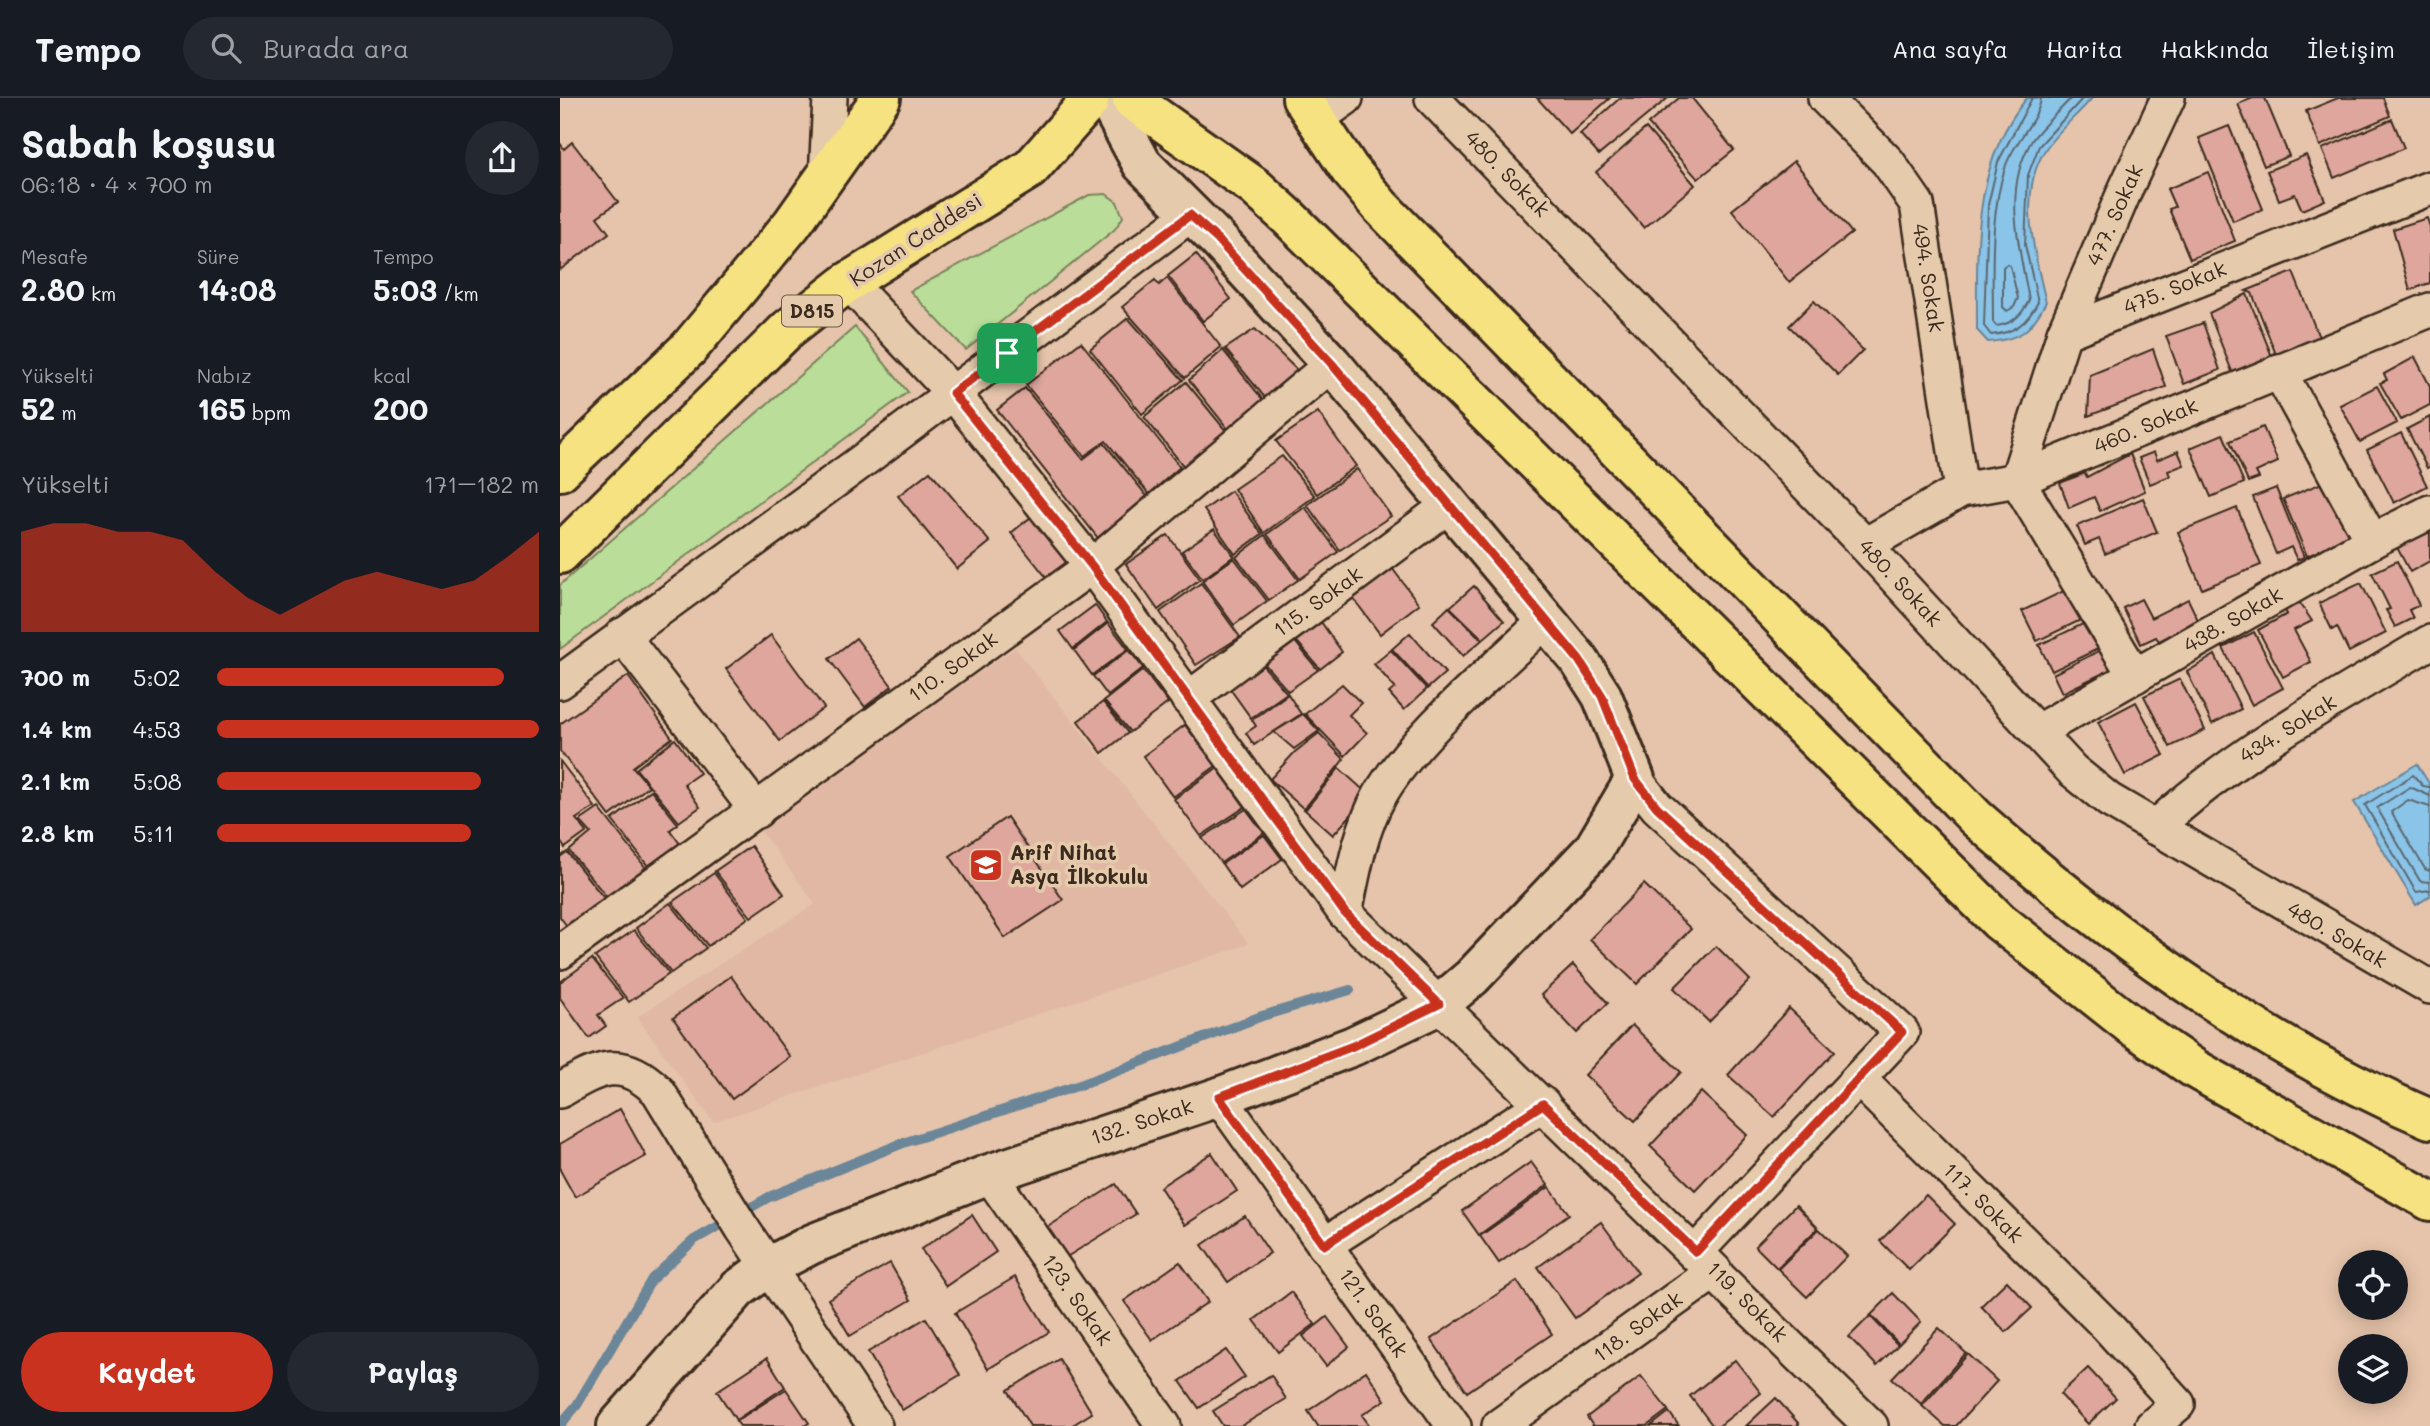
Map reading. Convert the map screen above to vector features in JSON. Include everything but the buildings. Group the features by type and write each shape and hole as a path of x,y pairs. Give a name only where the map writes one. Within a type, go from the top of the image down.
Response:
{"highway":[{"path":"560,471 689,348 753,273 826,178 881,98"},
{"path":"1108,100 1255,187 1289,218 1999,921 2133,1026 2195,1069 2430,1202"},
{"name":"Kozan Caddesi","path":"560,554 788,329 848,282 1030,169 1108,100"},
{"path":"1309,109 1380,206 1976,818 2036,871 2206,995 2277,1041 2430,1119"}],"main road":[{"path":"1108,100 1142,164 1190,215 1217,239 1332,364 1579,660 1602,696 1635,779"},
{"name":"132. Sokak","path":"617,1426 738,1289 768,1267 811,1244 989,1174 1219,1097 1382,1034 1439,1004 1472,977 1592,850 1635,779"}],"street":[{"path":"826,178 830,98"},
{"path":"1309,109 1346,98"},
{"name":"480. Sokak","path":"1432,98 1865,545 2081,777 2109,800 2155,828 2430,987"},
{"name":"494. Sokak","path":"1825,98 1888,162 1917,204 1961,490"},
{"name":"477. Sokak","path":"2064,333 2168,98"},
{"name":"475. Sokak","path":"2064,333 2430,188"},
{"path":"560,682 1190,215"},
{"name":"119. Sokak","path":"848,282 953,393 1092,566 1345,913 1696,1252 1871,1426"},
{"name":"460. Sokak","path":"1865,545 1961,490 2017,480 2430,310"},
{"path":"2064,333 2017,480 2135,676"},
{"name":"110. Sokak","path":"560,952 1092,566 1332,364"},
{"path":"2279,371 2372,541"},
{"name":"115. Sokak","path":"1188,699 1448,506"},
{"name":"438. Sokak","path":"2038,731 2372,541 2430,512"},
{"path":"1345,913 1365,831 1379,796 1392,777 1427,736 1547,620"},
{"path":"622,635 757,811"},
{"name":"434. Sokak","path":"2155,828 2193,793 2233,763 2427,650"},
{"path":"1635,779 1671,820 1902,1032 1860,1080 1696,1252"},
{"path":"560,1090 592,1072 619,1068 641,1075 658,1091 678,1119 742,1228 875,1426"},
{"name":"117. Sokak","path":"1860,1080 2106,1325 2178,1404 2152,1426"},
{"name":"121. Sokak","path":"1219,1097 1454,1426"},
{"path":"1324,1245 1543,1104"},
{"name":"123. Sokak","path":"989,1174 1164,1426"},
{"name":"118. Sokak","path":"1513,1423 1715,1271 1696,1252"}],"shaded area":[{"name":"Arif Nihat Asya İlkokulu","path":"1015,648 1249,944 713,1122 637,1017 815,904 757,826"}],"green space":[{"path":"1106,194 1117,202 1123,217 1114,230 966,350 910,291 1089,195"},
{"path":"855,327 908,392 560,649 560,585"}],"water":[{"path":"2027,98 2092,98 2045,150 2032,186 2030,205 2033,245 2046,302 2024,332 2009,339 1988,342 1977,330 1981,208 1996,150 2009,123"},
{"path":"2417,764 2430,785 2430,896 2416,905 2354,802"}],"waterway":[{"path":"560,1425 577,1405 652,1279 694,1240 769,1197 903,1143 1080,1085 1262,1016 1350,990"}],"place":[{"name":"Arif Nihat Asya İlkokulu","path":"986,865"}],"route":[{"path":"1190,215 1217,239 1332,364 1579,660 1602,696 1617,740 1635,779 1657,807 1902,1032 1860,1080 1696,1252 1543,1104 1324,1245 1219,1097 1392,1030 1439,1004 1345,913 1092,566 953,393 1007,353 1190,215"}]}
